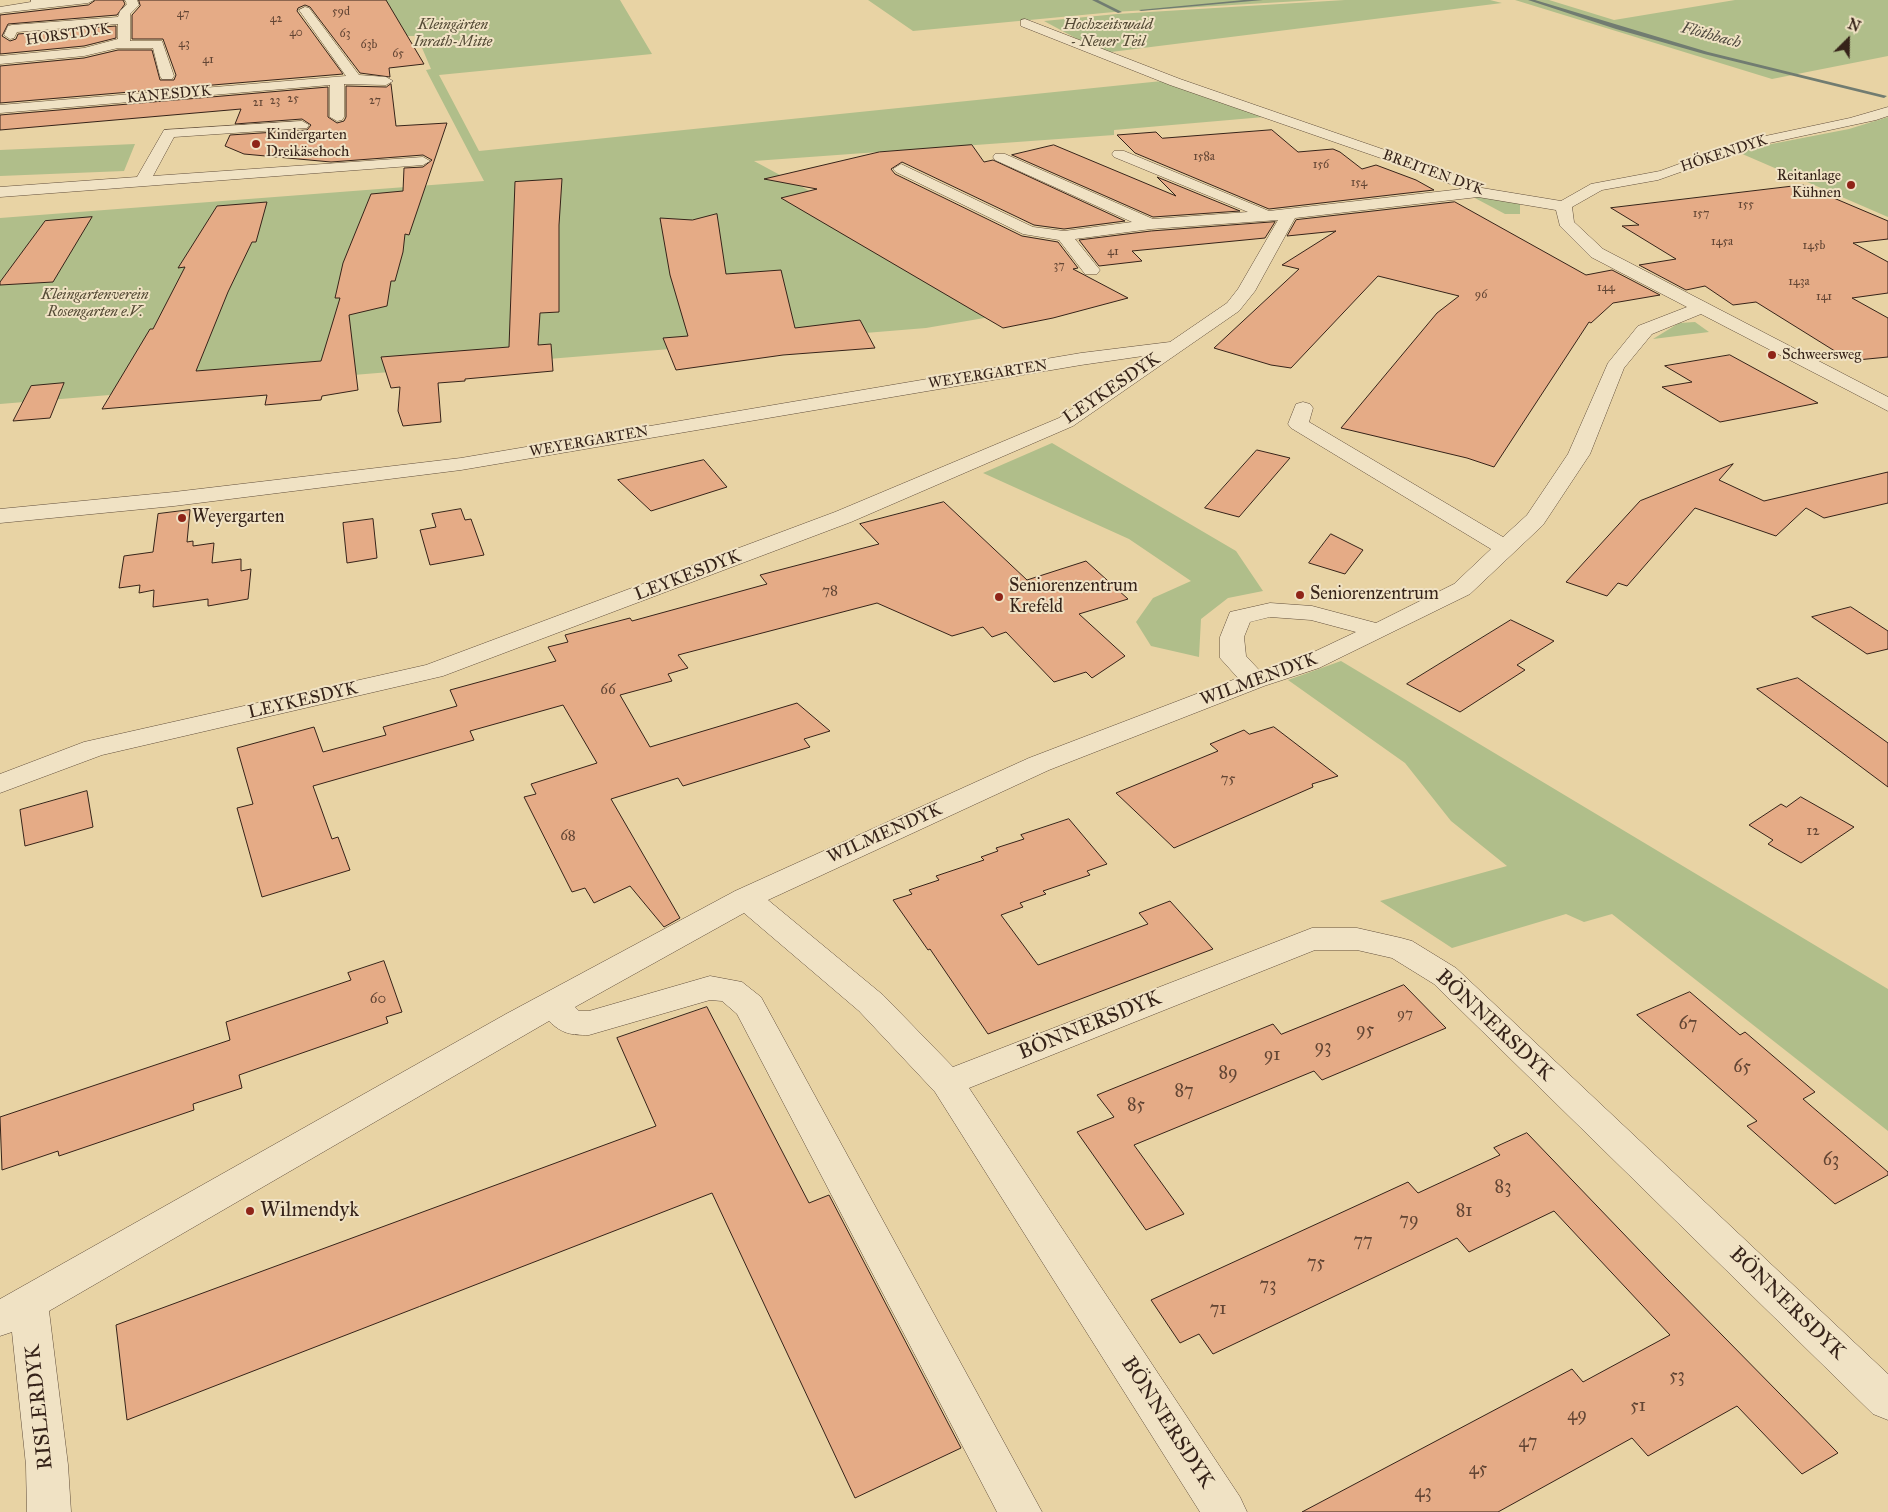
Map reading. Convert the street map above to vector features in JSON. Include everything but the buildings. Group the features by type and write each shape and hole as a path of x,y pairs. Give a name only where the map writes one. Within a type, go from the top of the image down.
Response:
{"street":[{"name":"HORSTDYK","path":"0,10 37,2 88,0"},
{"name":"HORSTDYK","path":"0,60 90,51 120,45 124,41 122,20 124,13 133,5 131,0"},
{"path":"305,10 355,80"},
{"path":"10,35 12,29 122,20"},
{"name":"BREITEN DYK","path":"1025,23 1184,86 1430,170 1461,182 1478,192 1564,206"},
{"path":"120,45 158,44 166,76"},
{"path":"336,117 337,81"},
{"name":"KANESDYK","path":"0,109 337,81 386,81"},
{"name":"HÖKENDYK","path":"1564,206 1580,194 1609,182 1654,177 1746,144 1838,125 1888,111"},
{"path":"142,182 169,133 302,125"},
{"path":"1119,154 1248,208 1270,215"},
{"path":"1000,157 1151,224"},
{"path":"0,192 423,161"},
{"path":"901,169 1029,231 1064,236 1151,224 1289,214 1478,192"},
{"path":"1564,206 1566,223 1597,254 1887,403"},
{"name":"LEYKESDYK","path":"0,784 94,748 434,671 844,517 1066,422 1175,346 1214,322 1233,307 1246,291 1289,214"},
{"path":"1064,236 1091,270"},
{"name":"WILMENDYK","path":"14,1311 552,1004 746,898 1040,764 1255,681 1310,663 1379,632 1462,589 1534,520 1579,454 1615,367 1645,330 1701,308"},
{"name":"WEYERGARTEN","path":"0,516 174,499 461,464 1072,361 1175,346"},
{"path":"1304,408 1298,424 1505,548"},
{"path":"1255,681 1233,658 1232,637 1240,617 1270,610 1312,613 1379,632"},
{"name":"BÖNNERSDYK","path":"746,898 871,1003 947,1083 1225,1512"},
{"name":"BÖNNERSDYK","path":"947,1083 1312,939 1357,939 1401,949 1452,982 1888,1401"},
{"path":"552,1004 571,1023 589,1023 710,988 732,990 750,1006 1020,1512"},
{"name":"RISLERDYK","path":"14,1311 47,1465 50,1512"}],"green space":[{"name":"Kleingartenverein Rosengarten e.V.","path":"368,0 620,0 652,54 439,75 479,151 1162,81 1264,117 1114,130 1114,135 754,161 1031,310 926,328 0,404 0,218 484,181 426,70 431,69 417,36 399,36"},
{"path":"868,0 1317,0 1114,12 913,31"},
{"name":"Hochzeitswald - Neuer Teil","path":"1345,0 1490,0 1502,3 1103,53 1044,21 1117,14"},
{"path":"1515,0 1549,0 1614,20 1735,0 1888,0 1888,56 1772,79"},
{"name":"Reitanlage Kühnen","path":"1888,117 1888,217 1740,153 1756,147 1849,129"},
{"path":"135,144 124,171 0,176 0,150"},
{"path":"1486,196 1520,201 1520,214 1505,214 1473,197"},
{"path":"1695,322 1709,332 1653,339 1679,323"},
{"path":"1052,443 1236,551 1263,591 1228,598 1201,619 1199,657 1151,646 1136,622 1153,598 1191,581 1129,539 983,473"},
{"path":"1341,661 1888,989 1888,1131 1612,914 1584,922 1566,914 1452,948 1380,901 1507,866 1451,821 1405,763 1288,680"}],"waterway":[{"name":"Flöthbach","path":"1094,0 1120,12"},
{"name":"Flöthbach","path":"1141,10 1261,0"},
{"name":"Flöthbach","path":"1530,0 1706,53 1884,96"}],"place":[{"name":"Kindergarten Dreikäsehoch","path":"256,144"},
{"name":"Reitanlage Kühnen","path":"1851,185"},
{"name":"Schweersweg","path":"1772,355"},
{"name":"Weyergarten","path":"182,518"},
{"name":"Seniorenzentrum","path":"1300,595"},
{"name":"Seniorenzentrum Krefeld","path":"999,597"},
{"name":"Wilmendyk","path":"250,1211"}],"park label":[{"name":"Kleingärten Inrath-Mitte","path":"453,34"}]}
